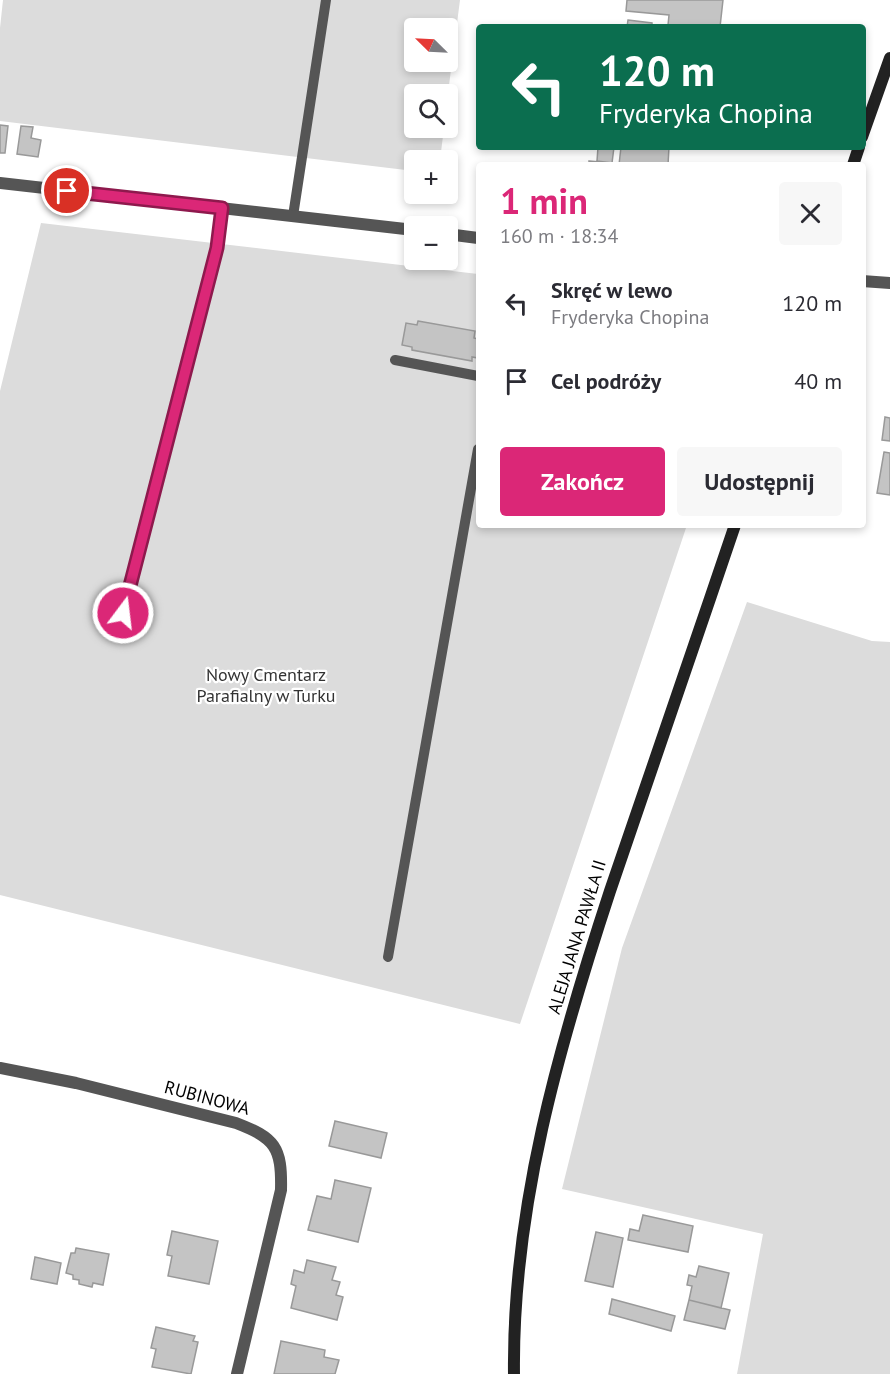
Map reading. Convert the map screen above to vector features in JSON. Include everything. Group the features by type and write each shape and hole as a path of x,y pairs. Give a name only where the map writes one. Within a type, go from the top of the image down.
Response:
{"main road":[{"path":"866,126 890,58"},
{"name":"ALEJA JANA PAWŁA II","path":"514,1374 520,1263 526,1211 559,1060 580,982 734,528"}],"street":[{"path":"0,183 404,229"},
{"path":"458,235 476,238"},
{"path":"866,280 890,283"},
{"name":"RUBINOWA","path":"0,1068 76,1083 236,1123 262,1133 278,1148 282,1167 281,1190 237,1374"}],"lane":[{"path":"293,216 326,0"},
{"path":"123,613 217,248 222,208"},
{"path":"395,360 476,376"},
{"path":"388,957 476,460"}],"green space":[{"path":"3,0 460,0 458,18 404,18 404,72 451,72 449,84 404,84 404,138 443,138 441,150 404,150 404,170 0,121 0,28"},
{"name":"Nowy Cmentarz Parafialny w Turku","path":"41,223 404,265 404,270 444,270 476,274 476,528 686,528 520,1024 0,895 0,391"},
{"path":"747,602 872,641 890,642 890,1374 737,1374 763,1234 562,1189 622,948"}],"building":[{"path":"627,0 723,0 720,24 668,24 669,15 626,11"},
{"path":"628,20 652,23 652,24 627,24"},
{"path":"0,125 8,126 5,153 0,153"},
{"path":"21,126 33,127 31,138 41,140 38,157 17,154"},
{"path":"598,150 614,150 612,162 597,161"},
{"path":"621,150 669,150 668,162 619,162"},
{"path":"418,321 475,331 476,358 472,357 472,361 412,350 412,347 402,345 406,323 417,325"},
{"path":"885,417 890,418 890,441 882,440"},
{"path":"884,452 890,453 890,495 877,493"},
{"path":"335,1121 387,1133 381,1158 329,1146"},
{"path":"335,1180 371,1188 358,1242 308,1230 317,1196 331,1199"},
{"path":"643,1215 693,1226 688,1252 628,1240 630,1229 639,1231"},
{"path":"172,1231 218,1241 209,1284 168,1276 172,1256 167,1255"},
{"path":"596,1232 623,1238 613,1287 585,1281"},
{"path":"76,1248 109,1254 103,1285 93,1283 92,1287 79,1284 79,1280 73,1279 73,1275 66,1273 71,1253 75,1253"},
{"path":"35,1257 61,1263 57,1284 31,1279"},
{"path":"307,1260 336,1267 332,1280 340,1282 336,1295 343,1297 337,1320 291,1308 296,1286 291,1284 294,1270 304,1273"},
{"path":"699,1266 729,1273 721,1308 689,1300 692,1286 687,1285 689,1275 696,1277"},
{"path":"612,1299 675,1316 671,1331 609,1314"},
{"path":"689,1300 730,1310 725,1329 684,1320"},
{"path":"156,1327 195,1336 193,1341 198,1342 191,1374 152,1367 156,1349 151,1348"},
{"path":"281,1341 325,1350 324,1357 339,1360 335,1374 274,1374"}],"route":[{"path":"67,191 222,208 217,248 123,613"}]}
